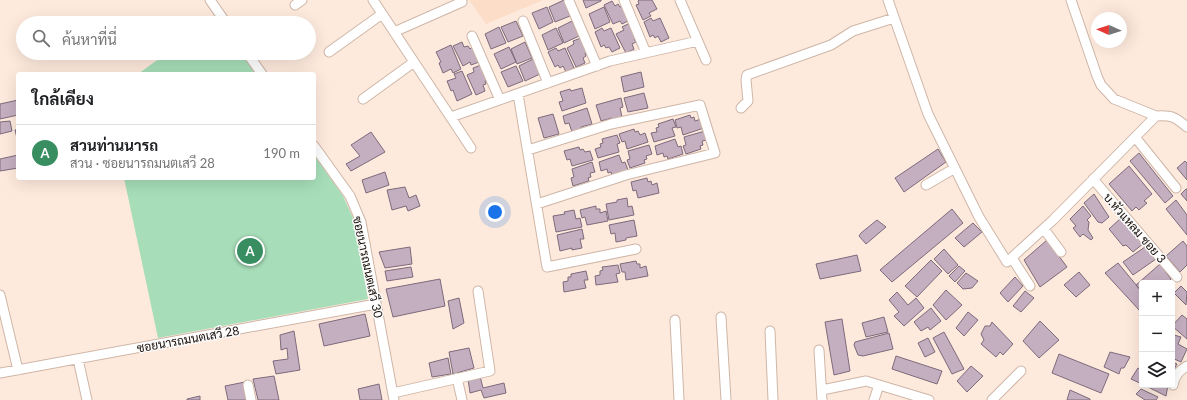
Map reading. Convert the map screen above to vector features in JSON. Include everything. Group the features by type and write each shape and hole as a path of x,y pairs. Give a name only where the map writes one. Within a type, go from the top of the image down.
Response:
{"street":[{"path":"210,0 221,16"},
{"path":"373,0 471,148"},
{"path":"624,0 646,53"},
{"path":"680,0 706,60"},
{"path":"888,0 928,114 979,217 1007,262 1044,229 1156,116"},
{"path":"1071,0 1101,85 1114,99 1156,116 1175,117 1187,127"},
{"path":"570,1 597,66"},
{"path":"394,32 462,2"},
{"path":"329,52 382,14"},
{"path":"741,108 748,101 747,76 773,65 831,45 853,31 894,18"},
{"path":"523,21 548,83"},
{"path":"472,36 500,100"},
{"path":"451,117 610,61 698,41"},
{"path":"252,60 261,72"},
{"path":"363,99 414,62"},
{"path":"518,94 547,267 636,249"},
{"path":"528,150 611,124 700,105 716,153 626,175 537,204"},
{"path":"1135,137 1176,188"},
{"name":"ซอยนารถมนตเสวี 30","path":"316,149 350,196 361,222 393,397"},
{"path":"926,185 954,168"},
{"name":"บ.หัวแหลม ซอย 3","path":"1093,179 1177,277"},
{"path":"1044,229 1061,252"},
{"path":"1012,258 1030,286"},
{"path":"393,397 457,378 490,371 478,291"},
{"path":"0,295 18,370"},
{"name":"ซอยนารถมนตเสวี 28","path":"0,373 376,304"},
{"path":"721,317 726,400"},
{"path":"675,320 679,400"},
{"path":"770,330 773,400"},
{"path":"819,350 822,400"},
{"path":"78,359 87,400"},
{"path":"1175,379 1178,371 1187,366"},
{"path":"992,400 1021,371"},
{"path":"457,378 462,400"},
{"path":"822,390 866,381 927,400"},
{"path":"248,385 251,400"},
{"path":"874,400 879,385"}],"shaded area":[{"path":"469,0 543,0 486,24"}],"green space":[{"path":"157,60 246,60 255,72 141,72"},
{"path":"316,158 343,196 354,220 368,299 158,338 124,180 316,180"}],"building":[{"path":"564,0 570,16 555,22 549,7"},
{"path":"583,0 601,0 601,1 586,8"},
{"path":"639,0 652,0 657,9 649,13 651,16 643,20 636,5 639,4"},
{"path":"612,1 615,6 618,4 620,7 623,6 630,20 622,24 620,21 613,24 604,5"},
{"path":"547,7 553,22 539,29 532,13"},
{"path":"604,7 610,22 595,29 589,14"},
{"path":"651,18 653,21 660,18 669,38 661,42 658,36 655,38 653,35 650,37 644,22"},
{"path":"516,21 523,36 508,42 501,27"},
{"path":"572,21 579,36 564,43 558,28"},
{"path":"630,23 637,38 634,39 636,42 632,44 634,49 626,53 616,34 624,30 622,27"},
{"path":"499,27 506,43 491,49 485,34"},
{"path":"556,28 563,43 548,50 542,35"},
{"path":"602,28 604,31 611,28 620,48 612,52 609,47 606,48 604,45 601,47 595,32"},
{"path":"581,38 588,52 585,53 586,56 583,58 585,63 576,67 567,48 574,44 573,41"},
{"path":"462,42 464,47 468,46 470,49 472,47 479,62 471,65 470,62 463,66 453,46"},
{"path":"525,42 532,58 517,64 511,49"},
{"path":"451,45 461,69 453,73 451,69 443,73 439,63 441,62 436,52"},
{"path":"509,47 516,62 501,69 494,54"},
{"path":"556,48 558,51 565,48 574,68 566,72 563,66 560,68 558,65 555,67 548,52"},
{"path":"533,59 540,74 525,81 519,66"},
{"path":"481,65 488,79 485,81 486,84 483,85 485,91 476,95 467,75 474,72 473,68"},
{"path":"516,66 523,81 508,87 501,72"},
{"path":"462,71 472,94 457,101 453,90 451,91 447,81 456,78 454,74"},
{"path":"641,72 644,87 624,92 621,77"},
{"path":"582,88 586,103 562,111 559,102 563,101 560,92"},
{"path":"644,93 648,108 628,112 624,98"},
{"path":"621,98 623,107 620,108 622,117 601,121 596,105"},
{"path":"16,100 16,115 0,119 0,104"},
{"path":"587,108 592,124 581,127 581,129 572,132 569,123 565,124 563,116"},
{"path":"553,114 559,134 544,138 538,118"},
{"path":"690,115 691,118 694,117 695,121 701,119 704,128 683,135 681,127 677,128 675,120"},
{"path":"673,119 676,127 672,128 675,136 654,142 651,133 657,132 656,128 659,127 658,124"},
{"path":"10,121 12,131 0,134 0,122"},
{"path":"634,129 635,132 638,131 640,135 645,133 648,142 627,149 625,141 622,142 619,134"},
{"path":"705,131 707,140 702,141 703,145 700,146 701,149 686,154 683,146 686,145 684,137"},
{"path":"371,132 385,152 351,171 346,164 360,156 351,145"},
{"path":"617,135 620,143 617,144 619,152 598,158 595,149 601,147 600,144 603,143 602,139"},
{"path":"675,139 678,147 681,146 683,154 668,159 667,156 664,157 663,153 657,155 655,146"},
{"path":"649,145 652,154 646,156 647,159 644,160 645,163 630,168 627,160 630,159 628,151"},
{"path":"579,147 580,150 583,149 585,152 590,151 593,160 572,166 570,159 567,160 564,151"},
{"path":"938,149 946,162 904,192 895,178"},
{"path":"1139,153 1173,196 1165,203 1130,161"},
{"path":"16,155 16,168 0,171 0,159"},
{"path":"619,155 622,163 625,162 628,170 612,175 611,172 608,173 607,169 601,171 599,162"},
{"path":"1185,161 1187,163 1187,180 1177,168"},
{"path":"592,162 595,172 590,173 591,177 588,178 589,181 573,186 571,178 574,177 572,169"},
{"path":"1129,166 1152,194 1144,201 1147,203 1139,210 1136,207 1132,211 1109,184"},
{"path":"385,172 389,185 366,193 362,180"},
{"path":"647,178 648,182 651,181 652,185 657,183 659,193 638,198 636,190 633,191 631,182"},
{"path":"405,187 409,198 416,195 420,206 408,211 406,206 392,210 387,190"},
{"path":"1187,189 1187,201 1181,194"},
{"path":"1094,194 1109,217 1102,223 1098,222 1084,203"},
{"path":"627,198 628,207 632,206 634,215 609,220 606,204"},
{"path":"1176,200 1187,215 1187,235 1166,209"},
{"path":"596,206 596,209 600,209 600,213 606,211 608,221 587,225 585,217 582,218 580,210"},
{"path":"1083,206 1091,216 1087,220 1089,222 1088,230 1093,238 1091,240 1083,234 1080,237 1073,228 1076,226 1070,219"},
{"path":"952,209 963,223 892,282 880,270"},
{"path":"574,210 576,219 580,218 582,227 556,232 553,216 565,214 564,212"},
{"path":"1121,218 1144,243 1133,252 1126,245 1123,246 1109,229"},
{"path":"634,220 637,236 616,242 615,233 611,234 609,225"},
{"path":"877,220 886,227 866,244 859,236"},
{"path":"973,223 982,232 964,247 955,238"},
{"path":"582,229 584,239 580,239 582,248 572,250 572,248 560,251 557,235"},
{"path":"1047,240 1067,267 1040,287 1024,260"},
{"path":"1183,241 1187,246 1187,265 1180,272 1166,256"},
{"path":"410,247 412,264 385,268 379,252"},
{"path":"1145,247 1156,259 1133,275 1123,262"},
{"path":"944,249 958,265 948,274 934,259"},
{"path":"857,255 861,271 820,279 816,264"},
{"path":"931,260 942,271 917,297 905,286"},
{"path":"636,261 637,264 640,264 640,268 646,266 648,276 626,280 625,272 622,272 620,264"},
{"path":"1118,263 1139,288 1139,310 1105,273"},
{"path":"1160,264 1171,279 1170,280 1142,280"},
{"path":"618,265 620,273 616,274 618,282 596,285 595,276 600,275 600,271 603,270 602,267"},
{"path":"959,266 965,271 955,282 949,276"},
{"path":"411,267 413,277 387,281 385,271"},
{"path":"586,271 588,280 584,280 586,288 564,292 563,282 568,281 568,277 571,277 571,274"},
{"path":"1079,272 1090,285 1076,297 1064,285"},
{"path":"966,273 978,281 972,288 963,289 957,283"},
{"path":"1015,277 1023,286 1008,302 1000,293"},
{"path":"440,279 445,306 393,317 386,289"},
{"path":"1181,286 1187,292 1186,305 1175,294"},
{"path":"946,290 962,305 946,320 933,305"},
{"path":"1025,291 1034,298 1021,312 1013,306"},
{"path":"897,292 908,305 916,298 924,308 904,326 894,316 899,312 889,300"},
{"path":"459,298 464,323 453,329 448,301"},
{"path":"931,308 941,321 930,330 928,327 921,331 914,322"},
{"path":"968,312 978,320 964,336 956,328"},
{"path":"365,314 370,336 324,346 319,324"},
{"path":"1182,315 1187,319 1187,339 1175,329 1175,323"},
{"path":"884,317 888,332 866,337 862,323"},
{"path":"842,319 850,371 834,375 825,322"},
{"path":"1040,321 1059,340 1039,358 1023,341"},
{"path":"992,322 1013,344 1003,355 1000,352 996,357 981,344 984,340 981,334 985,326 990,326"},
{"path":"294,331 300,370 276,374 273,361 288,359 287,348 281,350 280,335"},
{"path":"944,332 964,369 952,374 933,338"},
{"path":"889,333 893,349 863,356 858,355 854,345 855,342"},
{"path":"1175,335 1181,337 1178,344 1187,349 1181,362 1175,359"},
{"path":"928,338 935,352 925,357 918,343"},
{"path":"469,348 474,368 453,374 449,352"},
{"path":"1110,352 1130,357 1124,368 1121,368 1119,374 1104,367"},
{"path":"1059,354 1109,374 1101,393 1052,373"},
{"path":"896,356 942,371 937,384 892,369"},
{"path":"448,358 451,374 432,377 429,363"},
{"path":"971,366 983,376 967,392 957,381"},
{"path":"1138,368 1139,368 1139,383 1131,379"},
{"path":"274,376 279,400 258,400 253,379"},
{"path":"480,376 483,388 504,383 506,393 484,398 481,390 470,393 468,379"},
{"path":"245,382 247,400 228,400 225,386"},
{"path":"379,384 382,400 360,400 358,389"},
{"path":"1150,388 1167,388 1166,396"},
{"path":"1141,389 1158,397 1156,400 1145,400 1136,394"},
{"path":"1070,390 1090,399 1090,400 1067,400"},
{"path":"200,396 200,400 187,400 187,399"}],"place":[{"name":"สวนท่านนารถ","path":"250,251"}]}
